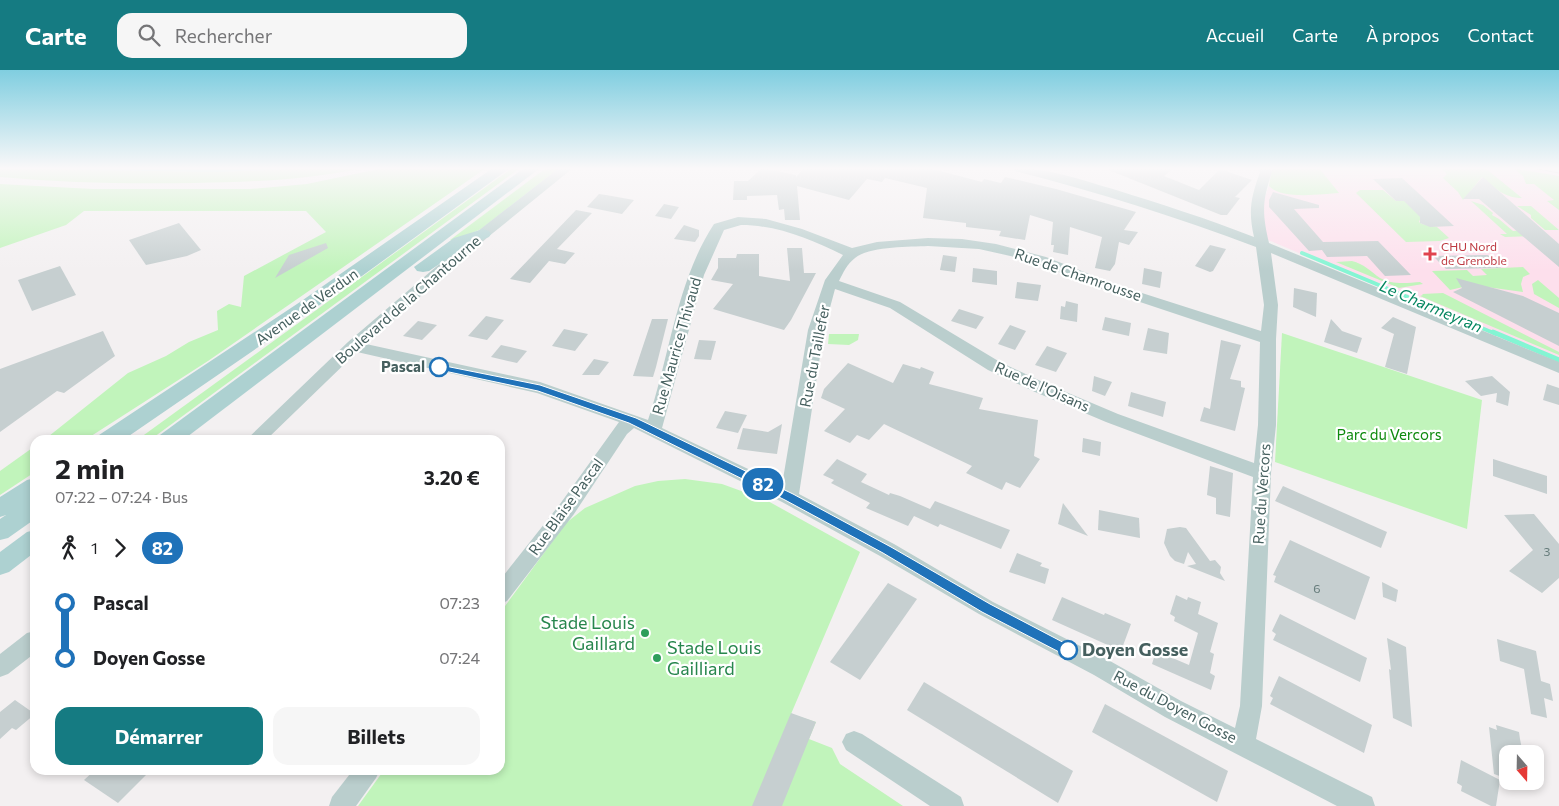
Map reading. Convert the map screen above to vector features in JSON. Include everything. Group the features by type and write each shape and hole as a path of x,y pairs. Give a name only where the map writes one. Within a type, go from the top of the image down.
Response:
{"main road":[{"name":"Avenue de Verdun","path":"115,435 266,335 454,202"},
{"name":"Avenue de Verdun","path":"175,435 487,202"},
{"path":"197,435 425,265 460,242 483,234"},
{"path":"135,435 266,335"},
{"path":"0,508 30,489"},
{"path":"0,532 30,511"},
{"path":"0,565 30,543"},
{"path":"0,576 30,555"}],"street":[{"name":"Boulevard de la Chantourne","path":"260,435 354,346 483,234 524,202"},
{"path":"1144,202 1263,244 1559,368"},
{"name":"Rue du Vercors","path":"1243,743 1251,706 1262,473 1267,425 1268,339 1271,305 1263,244 1247,221 1254,202"},
{"name":"Rue Maurice Thivaud","path":"653,430 670,374 689,296 708,244 719,227 741,221 761,222 838,246 852,254"},
{"path":"1204,222 1227,226 1247,221"},
{"name":"Rue de Chamrousse","path":"852,254 883,245 933,241 989,247 1027,256 1128,294 1268,339"},
{"name":"Rue du Taillefer","path":"789,497 816,330 834,275 852,254"},
{"name":"Rue de l'Oisans","path":"831,283 895,305 994,366 1041,388 1112,418 1262,473"},
{"name":"Rue du Doyen Gosse","path":"354,346 540,388 632,420 789,497 887,550 986,608 1173,709 1243,743 1363,806"},
{"name":"Rue Blaise Pascal","path":"505,588 567,509 622,430 632,420"},
{"path":"0,667 30,644"},
{"path":"854,742 952,806"},
{"path":"341,806 364,775"}],"shaded area":[{"name":"CHU Nord de Grenoble","path":"1263,202 1559,202 1559,363 1268,240 1260,211"}],"green space":[{"path":"0,202 437,202 208,361 93,435 50,435 128,373 166,356 189,342 218,330 217,311 229,304 241,307 244,276 326,232 306,211 84,211 66,225 0,248"},
{"path":"465,202 473,202 157,435 144,435"},
{"path":"500,202 515,202 481,229 454,241 450,240"},
{"path":"1366,202 1414,202 1421,217 1419,222 1437,227 1449,238 1440,241 1406,242"},
{"path":"1472,202 1483,205 1493,213 1492,215 1513,231 1525,230 1537,236 1505,237 1500,234 1507,234"},
{"path":"1549,202 1559,202 1559,210"},
{"path":"1517,206 1531,206 1559,230 1545,230 1531,218 1531,215"},
{"path":"1352,261 1389,282 1420,282 1423,284 1399,288 1336,262"},
{"path":"1523,267 1530,274 1523,277 1521,284 1523,292 1472,285 1450,290 1432,271 1467,270 1473,276 1487,275 1481,269"},
{"path":"1538,280 1559,298 1559,308 1534,294 1532,284"},
{"path":"1443,293 1559,352 1559,355 1420,296 1422,294"},
{"name":"Parc du Vercors","path":"1282,333 1482,400 1467,529 1275,462"},
{"path":"829,334 859,334 858,340 849,345 828,344"},
{"path":"30,450 30,475 0,495 0,471"},
{"name":"Stade Louis Gailliard","path":"685,479 722,484 766,500 860,552 791,714 816,722 809,739 832,748 840,764 903,806 358,806 380,775 505,775 505,606 566,523 585,508 635,486 658,481"}],"building":[{"path":"591,202 632,202 622,214 587,207"},
{"path":"778,202 798,202 800,220 785,220 784,209 779,210"},
{"path":"925,202 1102,202 1136,212 1124,230 1138,232 1129,245 1119,242 1115,264 1110,271 1095,268 1102,237 1070,227 1068,255 1053,252 1054,245 1051,245 1053,222 1030,215 1025,240 999,236 1001,231 966,227 966,223 923,218"},
{"path":"1189,202 1237,202 1227,215 1221,215"},
{"path":"1269,202 1310,202 1319,205 1319,208 1294,209 1323,242 1378,241 1411,275 1385,276 1367,256 1327,257 1322,250 1309,251 1269,207"},
{"path":"1405,202 1428,202 1454,226 1430,227 1420,223 1420,217"},
{"path":"1483,202 1512,202 1559,244 1559,267"},
{"path":"664,204 679,207 671,219 655,216"},
{"path":"576,210 592,213 557,249 575,253 565,264 549,261 530,283 510,279"},
{"path":"179,223 201,250 187,256 146,265 129,240"},
{"path":"684,225 699,230 699,236 695,242 674,239"},
{"path":"326,243 328,248 275,278 289,255"},
{"path":"1210,245 1226,249 1213,271 1210,272 1195,266"},
{"path":"787,248 802,248 804,273 816,273 784,330 713,309 733,284 711,280 718,268 718,258 736,258 737,254 759,254 759,276 790,281"},
{"path":"943,255 957,257 955,272 940,270"},
{"path":"1488,255 1501,268 1446,269 1433,256"},
{"path":"60,266 76,295 32,311 18,280"},
{"path":"973,268 997,271 997,285 972,282"},
{"path":"1144,268 1162,272 1160,288 1142,284"},
{"path":"1456,278 1523,296 1559,313 1559,346 1453,292 1462,288"},
{"path":"1017,282 1041,285 1038,301 1015,298"},
{"path":"1294,288 1317,293 1316,317 1293,307"},
{"path":"1066,301 1078,304 1077,322 1060,319 1061,306 1065,307"},
{"path":"959,309 984,317 976,329 951,321"},
{"path":"486,316 504,320 487,340 468,336"},
{"path":"1105,317 1131,323 1129,336 1102,330"},
{"path":"1393,317 1416,327 1407,374 1385,367 1394,334 1381,328"},
{"path":"652,319 668,319 653,377 633,376"},
{"path":"1331,319 1342,331 1362,338 1357,353 1324,342"},
{"path":"418,321 437,325 422,340 403,336"},
{"path":"1010,325 1026,331 1015,350 998,344"},
{"path":"1148,328 1169,333 1167,354 1143,350"},
{"path":"564,329 588,334 575,351 552,346"},
{"path":"103,331 115,356 64,393 57,391 0,432 0,369"},
{"path":"699,340 716,341 711,360 694,359"},
{"path":"1221,340 1241,345 1230,379 1241,381 1241,387 1245,388 1235,431 1200,421 1204,407 1210,409"},
{"path":"501,345 527,351 517,363 491,357"},
{"path":"1047,346 1067,353 1056,372 1035,365"},
{"path":"594,359 609,362 599,375 582,375"},
{"path":"848,363 893,383 903,364 920,369 921,367 934,372 929,384 983,398 979,409 1038,420 1034,456 1040,459 1020,488 1006,482 1002,490 966,473 972,466 884,424 869,440 857,435 850,443 824,431 845,409 821,398 824,389"},
{"path":"1094,376 1112,382 1105,396 1092,391"},
{"path":"1492,376 1510,392 1508,406 1496,402 1497,393 1481,396 1465,381"},
{"path":"1547,384 1559,388 1559,405 1543,400"},
{"path":"1131,392 1166,402 1163,417 1128,406"},
{"path":"725,411 747,415 738,433 716,428"},
{"path":"782,424 777,454 737,449 743,428 768,432"},
{"path":"1083,438 1101,442 1100,456 1082,452"},
{"path":"837,459 867,474 861,482 889,495 890,493 900,496 930,509 935,501 1010,530 1001,549 940,524 938,527 914,516 908,526 866,508 870,503 831,483 834,480 823,475"},
{"path":"1493,459 1547,476 1547,494 1493,476"},
{"path":"1210,466 1233,473 1230,517 1216,514 1216,498 1207,495"},
{"path":"1283,486 1387,532 1381,548 1275,501"},
{"path":"1063,503 1088,536 1058,524"},
{"path":"1099,510 1139,518 1140,538 1098,530"},
{"path":"1534,514 1559,544 1559,578 1542,593 1509,571 1533,550 1504,515"},
{"path":"1186,528 1210,561 1215,560 1221,567 1220,573 1225,581 1187,566 1196,564 1188,552 1184,564 1175,561 1170,556 1164,543 1167,529"},
{"path":"1290,540 1370,577 1355,620 1274,582 1276,576 1273,575"},
{"path":"1017,553 1042,563 1040,566 1049,569 1045,584 1009,572"},
{"path":"1382,582 1398,590 1396,602 1383,597"},
{"path":"888,583 917,599 860,680 830,662"},
{"path":"1176,595 1187,600 1188,597 1201,602 1198,614 1218,623 1210,652 1214,654 1210,673 1215,676 1211,690 1152,664 1156,651 1189,665 1198,633 1174,621 1175,617 1170,614"},
{"path":"1062,597 1131,624 1121,651 1052,620"},
{"path":"1280,614 1367,658 1360,682 1273,640 1276,634 1272,631"},
{"path":"1387,638 1406,647 1412,727 1393,718 1389,669 1391,670"},
{"path":"1497,639 1536,651 1541,681 1550,684 1553,701 1544,698 1547,718 1531,714 1524,669 1500,661"},
{"path":"1279,676 1372,725 1364,753 1270,704 1273,698 1270,696"},
{"path":"924,682 1073,771 1058,803 907,710"},
{"path":"15,700 30,710 30,718 16,730 12,728 0,739 0,712"},
{"path":"1105,704 1228,771 1217,802 1092,732"},
{"path":"791,713 816,722 782,806 752,806"},
{"path":"1496,725 1519,732 1521,745 1499,745 1499,776 1494,774 1489,727 1497,730"},
{"path":"1461,760 1499,779 1496,806 1491,806 1461,791 1462,786 1457,783"},
{"path":"90,775 146,775 118,803 84,780"}],"waterway":[{"name":"Le Charmeyran","path":"1302,253 1496,334"},
{"name":"Le Charmeyran","path":"1493,332 1559,360"}],"bus line":[{"name":"82","path":"439,367 540,388 632,420 789,497 887,550 986,608 1068,650"}],"place":[{"name":"CHU Nord de Grenoble","path":"1430,254"},
{"name":"Pascal","path":"439,367"},
{"name":"Stade Louis Gaillard","path":"645,633"},
{"name":"Doyen Gosse","path":"1068,650"},
{"name":"Stade Louis Gailliard","path":"657,658"}]}
